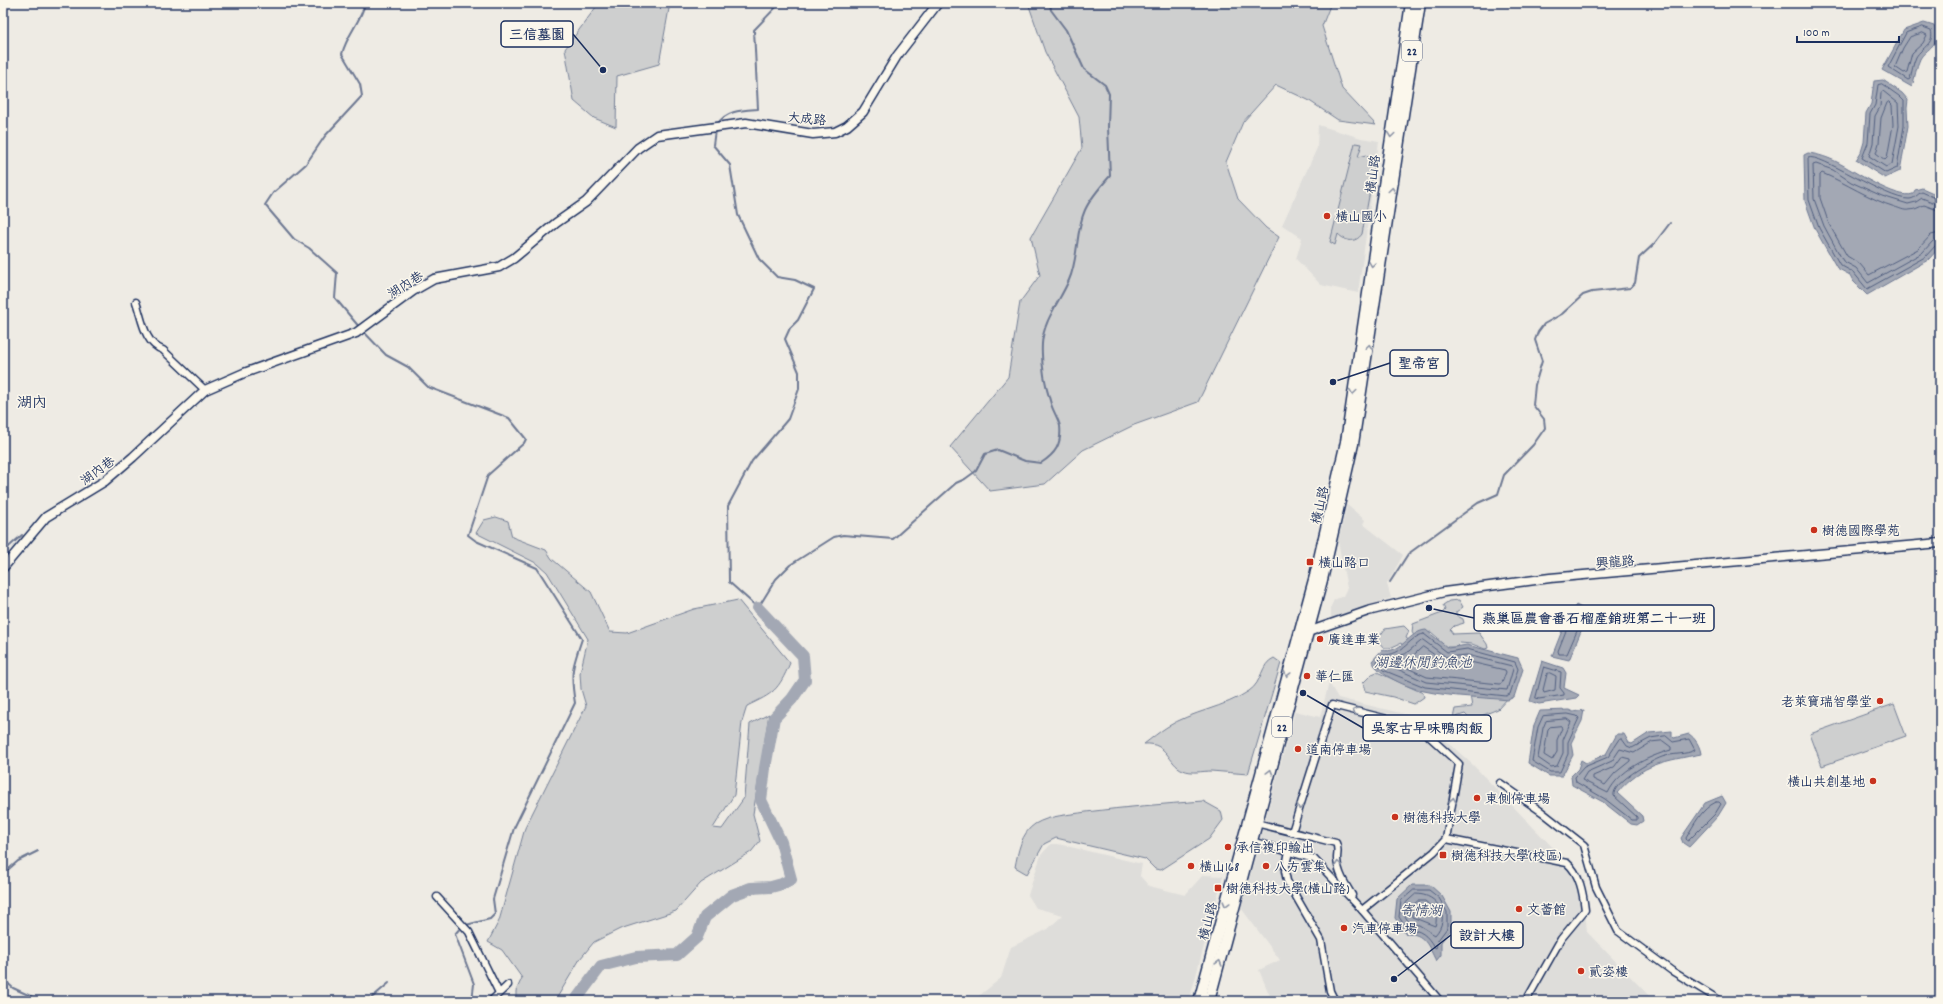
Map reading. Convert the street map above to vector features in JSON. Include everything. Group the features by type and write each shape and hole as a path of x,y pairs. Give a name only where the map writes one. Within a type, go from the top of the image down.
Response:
{"main road":[{"name":"橫山路","path":"1199,1001 1329,521 1346,442 1411,3"},
{"name":"橫山路","path":"1209,1001 1333,535 1353,444 1420,3"}],"street":[{"name":"大成路","path":"638,148 657,135 746,124 813,134 836,132 847,126 863,112 897,56 938,3"},
{"name":"湖內巷","path":"3,568 46,517 105,481 205,390 244,373 356,333 413,291 434,279 499,267 514,258 556,223 586,202 638,148"},
{"path":"136,302 147,337 156,348 163,350 205,390"},
{"name":"興龍路","path":"1298,637 1308,631 1368,611 1444,592 1550,578 1940,543"},
{"path":"1292,832 1332,705 1419,727 1459,764 1446,839 1434,852 1362,910"},
{"path":"1500,783 1542,812 1584,845 1596,887 1618,931 1672,971 1721,1001"},
{"path":"1256,824 1336,843 1338,847 1337,859 1340,872 1344,882 1362,910"},
{"path":"1446,839 1567,862 1574,869 1582,890 1585,910 1561,939 1526,1001"},
{"path":"1251,841 1314,859 1362,910 1440,1001"},
{"path":"1289,852 1284,871 1287,881 1321,940 1330,991 1335,1001"},
{"path":"437,897 469,932 499,994"},
{"path":"491,1001 508,985"}],"shaded area":[{"path":"599,3 670,3 659,64 617,76 616,127 594,118 574,101 565,49"},
{"path":"1028,3 1331,3 1322,26 1342,89 1376,125 1338,120 1308,100 1276,85 1243,122 1226,162 1238,199 1266,228 1279,237 1198,402 1134,425 1083,450 1045,484 990,491 950,447 1008,377 1020,302 1040,275 1031,237 1082,148 1079,117 1045,52"},
{"name":"橫山國小","path":"1318,125 1361,138 1379,141 1358,293 1321,285 1296,259 1302,238 1282,225 1317,148"},
{"path":"1355,143 1362,144 1358,157 1366,155 1375,164 1362,234 1356,239 1347,240 1338,234 1335,245 1330,242"},
{"path":"1347,505 1365,520 1363,524 1403,555 1387,584 1391,598 1331,618 1331,606 1334,600 1343,596 1347,588 1338,541"},
{"path":"496,517 508,521 512,537 546,550 552,559 591,592 610,632 627,633 694,609 738,600 790,663 782,680 774,690 763,698 747,706 742,722 734,795 713,828 722,829 744,798 750,724 769,714 753,814 760,841 751,852 701,883 676,911 620,929 594,942 580,959 555,1001 516,1001 516,991 522,978 502,950 488,942 499,921 525,828 586,706 581,689 580,673 588,639 547,572 538,564 476,533 484,520"},
{"path":"1459,600 1463,607 1456,612 1456,615 1463,619 1464,623 1454,626 1450,630 1453,634 1479,633 1487,644 1488,648 1485,649 1472,644 1460,643 1456,647 1442,647 1438,642 1438,638 1431,632 1414,636 1412,632 1413,624 1442,613 1445,610 1443,605 1449,601"},
{"path":"1404,626 1409,631 1406,638 1410,641 1404,648 1401,643 1390,648 1384,648 1377,640 1385,629"},
{"path":"1274,658 1281,663 1248,774 1211,771 1186,771 1178,767 1158,746 1144,744 1164,729 1177,722 1229,702 1249,691 1257,683 1266,664"},
{"path":"1377,672 1423,693 1424,697 1414,704 1393,697 1365,691 1363,683 1372,674"},
{"name":"樹德科技大學","path":"1329,683 1338,698 1421,718 1473,765 1559,854 1583,888 1587,932 1654,1001 1272,1001 1259,970 1280,960 1241,908 1295,711 1320,717"},
{"path":"1470,695 1509,697 1498,709 1471,720 1465,714 1453,718 1455,709 1472,707"},
{"path":"1894,704 1906,736 1822,766 1810,734"},
{"path":"1203,801 1221,811 1223,820 1209,839 1161,870 1155,869 1145,859 1056,838 1044,844 1027,874 1015,867 1017,855 1026,832 1041,821 1060,816 1101,810"},
{"path":"1051,844 1058,844 1142,864 1140,876 1149,886 1185,895 1203,875 1223,876 1189,1001 973,1001 1001,978 1011,947 1048,929 1063,915 1036,908 1028,895 1041,855"},
{"path":"1676,996 1683,1001 1654,1001"}],"water":[{"path":"1924,23 1934,26 1936,38 1935,42 1923,55 1917,65 1912,87 1882,70 1904,30"},
{"path":"1883,80 1902,93 1908,100 1908,126 1900,171 1885,178 1856,160 1861,152 1864,142 1866,113 1871,104 1874,81"},
{"path":"1808,153 1819,155 1834,161 1896,193 1906,195 1913,194 1915,190 1922,188 1940,196 1940,247 1928,260 1867,295 1853,281 1850,275 1837,268 1815,229 1805,201 1804,155"},
{"path":"1576,605 1589,612 1569,660 1552,656 1569,613 1570,614"},
{"name":"湖邊休閒釣魚池","path":"1426,630 1448,648 1467,645 1518,658 1523,669 1514,697 1508,700 1434,693 1403,684 1387,676 1375,666 1372,661 1382,650 1389,651 1394,649 1420,631"},
{"path":"1542,661 1563,668 1566,673 1564,688 1579,695 1576,698 1539,704 1530,701"},
{"path":"1569,710 1573,712 1584,710 1582,721 1571,743 1573,755 1562,776 1549,776 1528,763 1534,725 1540,711"},
{"path":"1672,731 1672,736 1674,738 1689,734 1698,745 1701,754 1655,765 1645,769 1626,783 1617,793 1642,816 1643,821 1637,825 1631,824 1603,802 1572,785 1571,776 1578,769 1581,760 1586,763 1606,754 1617,734 1624,734 1629,743 1632,744 1649,733"},
{"path":"1722,796 1726,803 1718,816 1689,847 1683,843 1681,838 1705,803"},
{"name":"寄情湖","path":"1412,885 1430,885 1442,896 1451,912 1451,930 1441,942 1441,955 1436,961 1422,938 1417,935 1406,934 1395,918 1397,899"}],"waterway":[{"path":"360,328 335,298 337,273 309,248 294,239 265,205 273,193 306,164 325,136 362,96 360,84 342,54 365,3"},
{"path":"717,125 725,116 735,112 758,109 754,30 780,3"},
{"path":"715,130 713,145 730,165 738,215 759,259 777,277 795,280 814,289 798,320 790,328 785,339 799,372 799,389 788,419 752,461 728,506 729,582 758,608 776,579 790,565 834,537 843,535 893,539 956,483 965,479 976,471 985,454 998,450 1025,461 1041,463 1054,452 1059,444 1060,426 1051,404 1045,382 1042,359 1043,336 1045,327 1072,272 1082,218 1087,205 1110,176 1108,127 1109,94 1105,85 1084,69 1066,30 1051,10 1050,3"},
{"path":"1390,582 1408,554 1478,503 1498,494 1504,475 1533,445 1545,428 1544,419 1533,405 1535,385 1542,361 1535,340 1538,332 1544,324 1562,314 1583,295 1592,292 1630,288 1635,283 1639,258 1654,244 1670,223"},
{"path":"363,331 386,355 408,367 428,387 509,418 526,439 524,443 488,475 468,535 476,541 537,568 582,639 576,657 572,677 575,703 514,828 493,899 495,914 490,919 466,925"},
{"path":"3,552 22,535"},
{"path":"575,1001 601,966 636,957 677,955 697,937 705,917 732,895 751,888 771,887 782,884 791,879 781,842 761,800 774,718 792,699 805,680 803,656 758,608"},
{"path":"3,874 18,861 38,851"},
{"path":"462,926 455,934 474,984 472,1001"},
{"path":"3,979 13,988 37,999 38,1001"},
{"path":"368,1001 389,983"}],"place":[{"name":"三信墓園","path":"603,70"},
{"name":"橫山國小","path":"1327,216"},
{"name":"聖帝宮","path":"1333,382"},
{"name":"樹德國際學苑","path":"1814,530"},
{"name":"橫山路口","path":"1310,562"},
{"name":"燕巢區農會番石榴產銷班第二十一班","path":"1429,608"},
{"name":"廣達車業","path":"1320,639"},
{"name":"華仁匯","path":"1307,676"},
{"name":"吳家古早味鴨肉飯","path":"1303,693"},
{"name":"老萊寶瑞智學堂","path":"1880,701"},
{"name":"道南停車場","path":"1298,749"},
{"name":"橫山共創基地","path":"1873,781"},
{"name":"東側停車場","path":"1477,798"},
{"name":"樹德科技大學","path":"1395,817"},
{"name":"承信複印輸出","path":"1228,847"},
{"name":"樹德科技大學(校區)","path":"1443,855"},
{"name":"橫山168","path":"1191,866"},
{"name":"八方雲集","path":"1266,866"},
{"name":"樹德科技大學(橫山路)","path":"1218,888"},
{"name":"文薈館","path":"1519,909"},
{"name":"汽車停車場","path":"1344,928"},
{"name":"貳姿樓","path":"1581,971"},
{"name":"設計大樓","path":"1394,979"}],"district":[{"name":"湖內","path":"32,402"}]}
